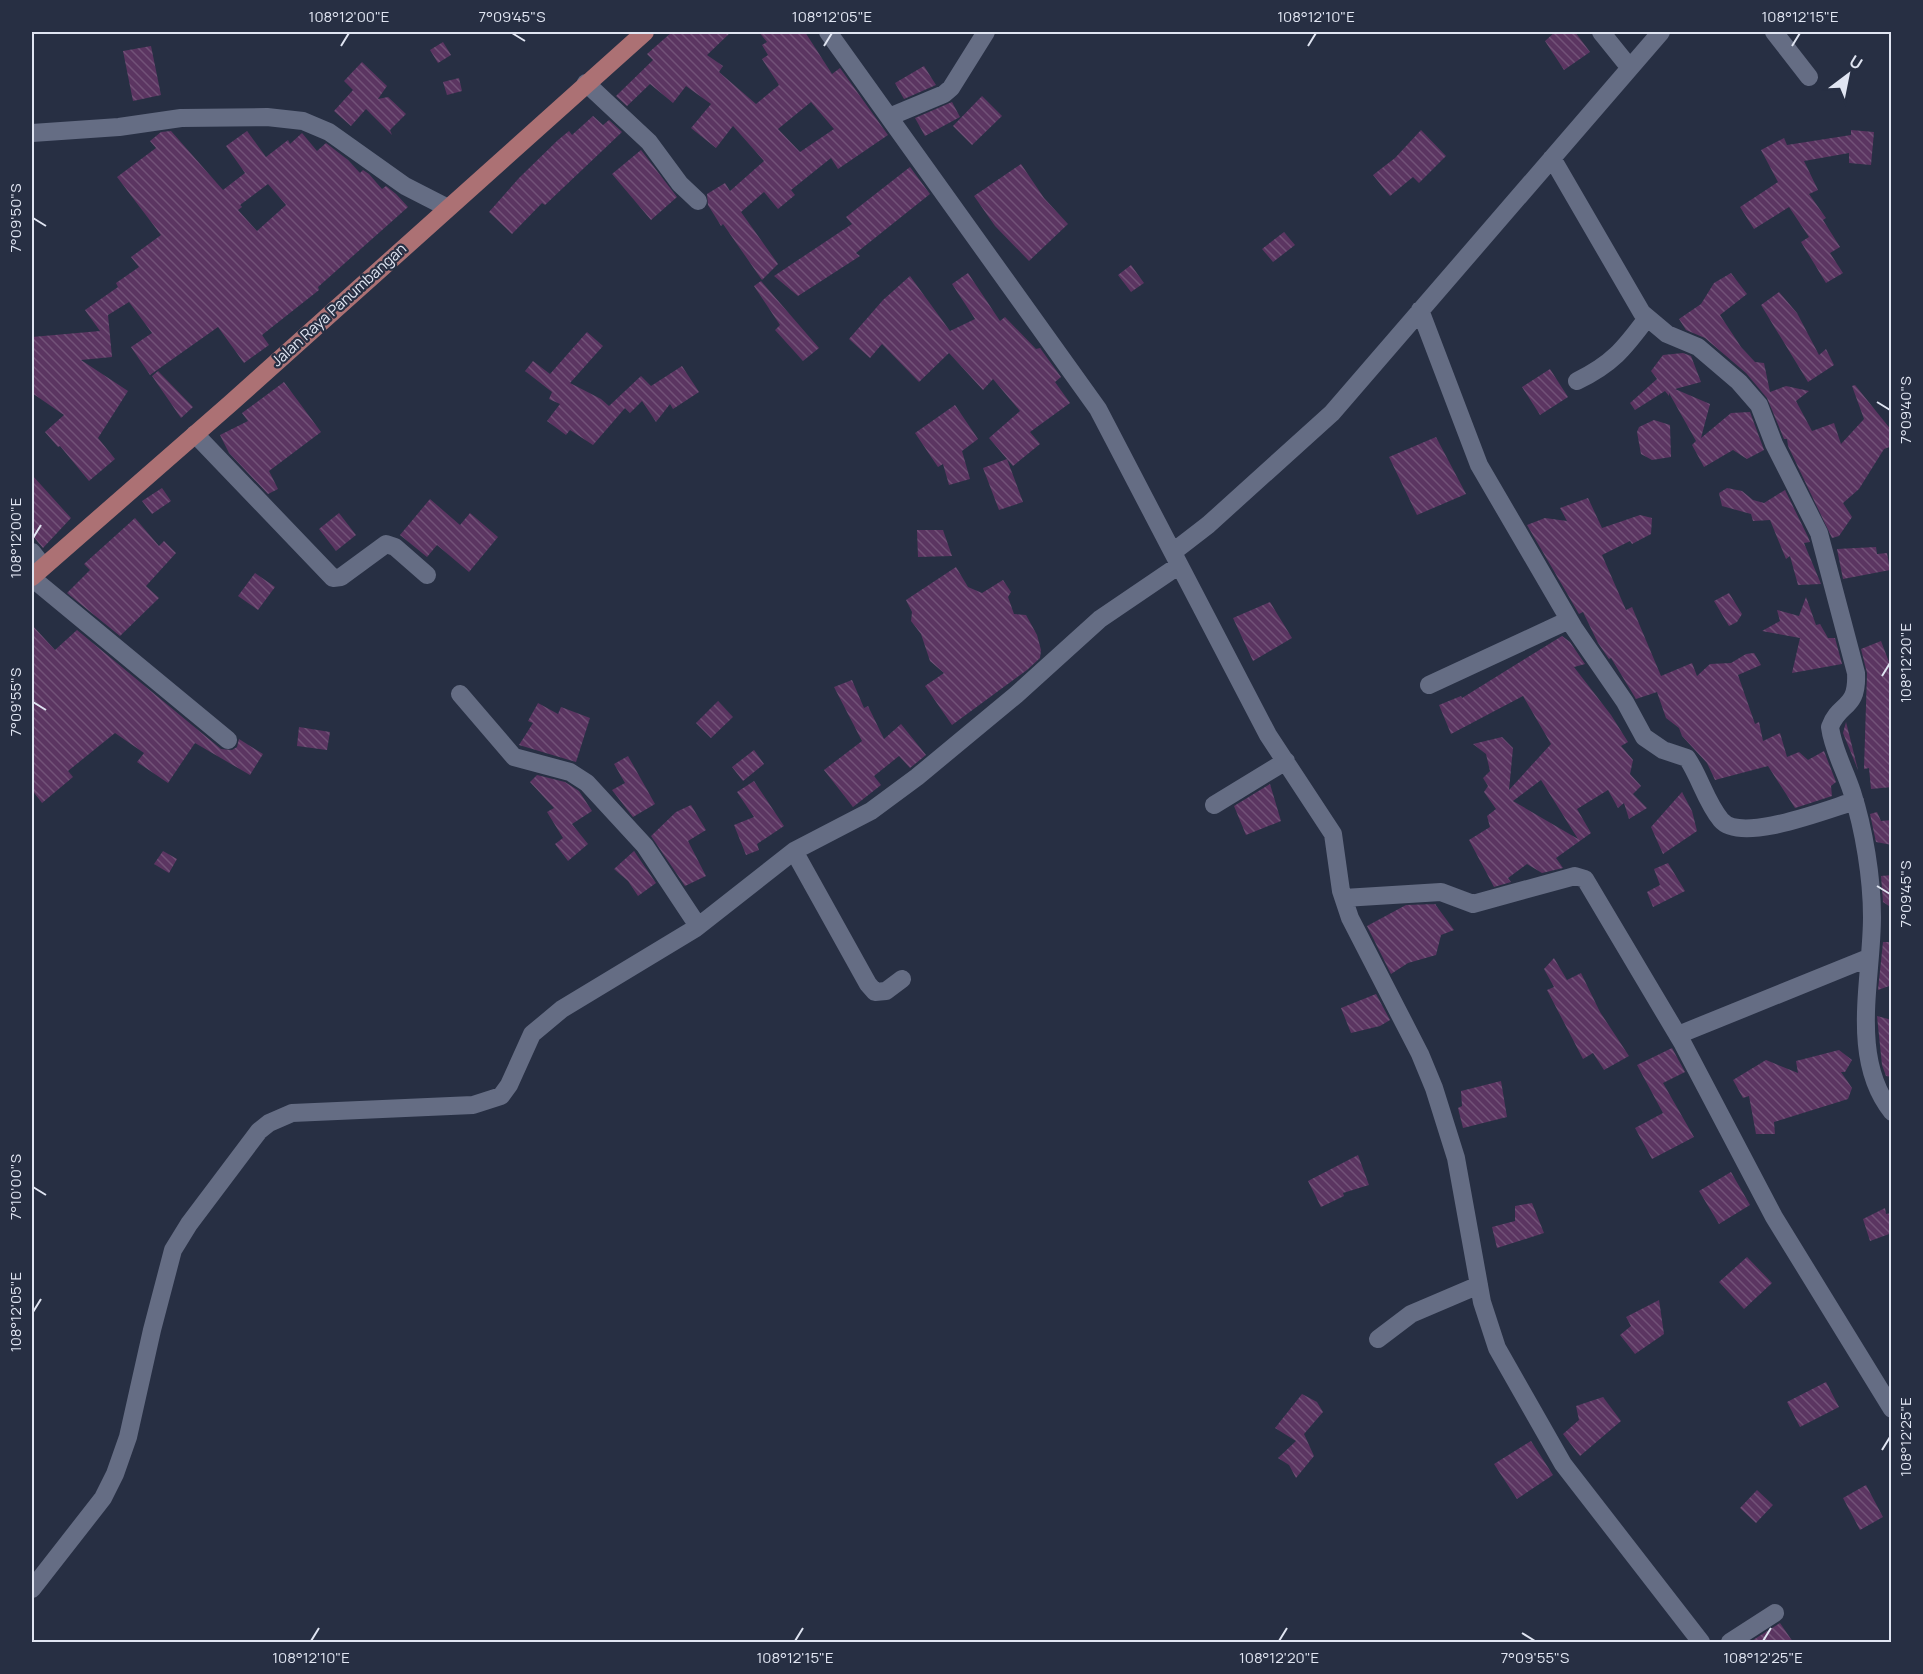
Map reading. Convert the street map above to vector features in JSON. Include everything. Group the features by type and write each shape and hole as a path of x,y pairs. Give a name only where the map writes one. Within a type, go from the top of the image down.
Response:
{"main road":[{"name":"Jalan Raya Panumbangan","path":"36,574 645,32"}],"street":[{"path":"828,32 1098,410 1268,735 1333,834 1344,898 1350,918 1415,1044 1434,1088 1456,1158 1479,1285 1489,1328 1497,1348 1563,1464 1701,1642"},
{"path":"889,117 944,94 951,88 986,32"},
{"path":"1601,32 1630,68"},
{"path":"32,1589 103,1498 122,1457 173,1250 189,1224 260,1131 269,1123 292,1113 473,1105 501,1096 509,1085 532,1034 562,1009 698,926 794,851 871,811 917,777 1016,695 1100,620 1175,559 1208,525 1332,413 1661,32"},
{"path":"1774,32 1809,77"},
{"path":"586,83 649,142 680,184 698,201"},
{"path":"32,134 119,127 181,118 267,117 303,121 329,132 405,186 446,207"},
{"path":"1552,158 1647,318 1666,334 1698,347 1739,382 1759,405 1774,444 1819,533 1856,673 1857,689 1830,727 1863,831 1872,917 1866,981 1869,1051 1879,1095 1892,1112"},
{"path":"1420,310 1479,465 1569,620 1625,702 1644,737 1663,750 1687,758 1716,813 1728,825 1737,828 1788,823 1855,801"},
{"path":"1577,381 1608,365 1618,356 1647,318"},
{"path":"195,434 329,576 338,579 342,577 386,544 395,547 427,575"},
{"path":"32,552 36,574 228,740"},
{"path":"1429,685 1569,620"},
{"path":"460,694 514,757 570,771 587,783 645,846 698,926"},
{"path":"1214,805 1286,761"},
{"path":"794,851 868,984 875,992 886,991 902,979"},
{"path":"1344,898 1441,892 1473,903 1580,876 1588,884 1678,1035 1774,1217 1892,1409"},
{"path":"1678,1035 1868,958"},
{"path":"1378,1339 1412,1314 1479,1285"},
{"path":"1730,1642 1775,1613"}],"building":[{"path":"672,32 731,32 707,55 723,66 719,72 756,104 779,85 762,59 768,55 762,45 767,42 759,32 805,32 832,74 840,68 888,135 838,169 831,158 791,190 795,195 778,209 764,192 741,212 778,264 762,280 723,224 721,226 708,205 707,194 725,183 730,191 764,161 733,126 716,148 691,128 711,104 686,86 673,103 650,84 627,106 616,96 653,60 647,54","holes":["811,102 834,129 800,152 778,129"]},
{"path":"1555,32 1575,32 1590,52 1564,70 1545,41"},
{"path":"443,42 451,55 438,63 430,50"},
{"path":"151,46 161,95 133,101 123,51"},
{"path":"362,62 387,86 378,99 388,97 406,114 390,130 392,135 366,109 351,126 334,111 353,90 344,81"},
{"path":"924,66 936,85 904,99 895,83"},
{"path":"459,78 462,91 447,95 443,82"},
{"path":"982,96 1002,116 972,145 953,126"},
{"path":"952,102 960,117 925,136 915,118"},
{"path":"593,116 603,125 609,120 622,132 545,205 542,203 512,234 489,212 519,178 558,140 569,131 572,135"},
{"path":"1421,130 1446,156 1419,183 1413,177 1390,196 1373,175 1395,158"},
{"path":"1851,130 1874,132 1871,165 1849,163 1849,153 1804,161 1818,190 1809,194 1826,218 1823,220 1840,247 1830,253 1843,273 1826,283 1801,242 1809,237 1789,207 1754,229 1740,207 1778,182 1761,150 1784,138 1787,145 1851,135"},
{"path":"171,131 223,190 245,173 226,146 247,131 266,157 288,140 290,144 302,133 317,151 326,143 348,160 360,173 363,170 369,174 382,189 386,186 408,207 318,287 319,290 262,335 269,345 244,363 218,327 150,375 131,347 152,333 129,302 108,315 112,357 81,360 128,391 98,438 115,459 89,481 60,446 58,447 45,432 64,415 32,393 32,337 100,331 85,310 118,287 116,283 139,267 131,257 161,235 117,177 156,148 150,141 161,132","holes":["268,184 286,205 257,231 238,210 242,207 240,205"]},
{"path":"641,150 677,197 651,220 612,174"},
{"path":"1021,164 1044,198 1068,224 1029,261 995,226 974,196"},
{"path":"910,167 930,194 856,253 860,256 798,296 774,276 852,224 846,217"},
{"path":"1284,232 1295,245 1273,262 1262,249"},
{"path":"1131,265 1144,283 1131,292 1118,275"},
{"path":"968,273 1000,321 1005,317 1036,349 1040,348 1061,377 1055,382 1070,403 1030,432 1040,444 1013,466 989,438 1020,411 993,379 983,390 949,353 919,382 882,344 870,358 849,339 883,300 910,276 950,331 975,319 952,284"},
{"path":"1731,273 1747,294 1720,315 1741,347 1755,362 1764,363 1770,392 1786,386 1809,391 1796,401 1812,431 1834,423 1841,444 1864,419 1852,386 1855,385 1892,431 1892,446 1884,449 1859,489 1843,503 1852,517 1839,536 1832,538 1788,446 1787,439 1784,439 1767,398 1746,373 1705,338 1686,330 1679,319 1701,304 1714,283"},
{"path":"761,281 819,348 803,361 775,330 780,325 754,286"},
{"path":"1779,292 1797,313 1819,355 1826,349 1834,365 1808,382 1761,305"},
{"path":"587,332 603,346 570,383 601,399 609,406 641,376 651,386 682,366 699,392 673,409 670,404 656,422 642,401 630,413 625,408 593,445 570,430 566,435 547,421 560,404 549,399 552,392 525,371 533,361 550,374"},
{"path":"1683,353 1691,356 1701,382 1675,389 1710,404 1701,438 1731,413 1750,412 1764,450 1747,459 1733,450 1704,467 1692,445 1696,441 1669,393 1669,396 1665,391 1635,410 1630,403 1657,379 1651,371 1663,355"},
{"path":"1550,369 1568,397 1540,415 1522,387"},
{"path":"158,371 193,407 181,418 152,376"},
{"path":"284,382 321,432 269,471 278,489 268,494 229,453 220,435 248,421 242,413"},
{"path":"955,405 978,439 962,451 970,479 949,485 943,464 938,467 915,433"},
{"path":"1654,420 1670,425 1671,457 1652,460 1641,454 1637,432 1639,427"},
{"path":"1436,437 1466,494 1417,515 1389,457"},
{"path":"1007,459 1023,502 999,510 983,468"},
{"path":"32,475 71,518 43,548 32,535"},
{"path":"162,488 171,501 152,514 142,501"},
{"path":"1727,488 1742,491 1753,500 1764,503 1785,490 1810,542 1804,543 1821,584 1798,585 1790,556 1786,559 1770,520 1753,521 1751,514 1722,506 1719,493"},
{"path":"1588,498 1602,528 1640,515 1652,518 1651,534 1632,544 1630,541 1602,555 1626,610 1632,607 1661,676 1692,663 1697,676 1710,664 1731,663 1746,654 1754,653 1761,665 1738,675 1755,724 1759,722 1763,741 1780,733 1787,757 1799,752 1808,760 1824,751 1836,782 1831,786 1832,796 1795,808 1768,766 1715,780 1707,763 1682,736 1679,728 1666,718 1657,692 1636,699 1611,658 1609,659 1598,643 1583,612 1579,614 1527,525 1545,518 1567,521 1560,508"},
{"path":"430,499 460,525 470,513 498,537 469,572 437,545 427,557 400,535"},
{"path":"339,513 356,535 336,551 319,529"},
{"path":"135,518 159,546 164,541 176,553 146,586 159,598 120,636 67,593 90,570 84,564"},
{"path":"917,530 943,530 952,556 918,557"},
{"path":"1876,547 1877,554 1887,553 1890,570 1843,579 1837,549"},
{"path":"956,567 968,587 982,593 1003,580 1011,592 1008,597 1014,614 1026,615 1037,635 1041,650 1040,658 1027,670 952,725 925,686 944,673 930,661 921,634 911,621 912,612 906,600"},
{"path":"255,573 275,587 258,610 238,596"},
{"path":"1729,593 1742,614 1737,622 1729,626 1714,601"},
{"path":"1806,597 1816,625 1820,624 1828,638 1835,638 1842,664 1792,673 1800,638 1762,631 1780,621 1777,610 1799,616"},
{"path":"1270,602 1292,638 1253,661 1233,618"},
{"path":"32,625 55,650 77,630 221,749 232,750 237,747 239,739 263,754 250,775 195,743 168,783 137,762 144,753 115,733 68,771 73,777 42,803 32,790"},
{"path":"1562,636 1570,642 1585,664 1574,667 1611,715 1628,742 1621,746 1633,760 1630,774 1641,786 1633,794 1647,808 1629,819 1624,803 1618,808 1608,790 1577,809 1591,833 1556,858 1563,868 1542,873 1527,864 1508,878 1511,882 1494,887 1469,840 1490,827 1487,816 1496,809 1484,792 1488,786 1483,778 1490,771 1486,754 1473,744 1502,737 1513,748 1509,790 1551,744 1523,696 1451,734 1439,705 1461,696 1462,698","holes":["1541,780 1578,839 1513,801"]},
{"path":"1881,641 1892,670 1892,787 1871,789 1869,768 1864,769 1867,673 1861,649"},
{"path":"852,680 864,708 868,706 884,739 901,724 926,755 910,768 899,756 874,776 881,785 853,807 824,770 862,741 834,687"},
{"path":"718,701 733,717 711,738 696,723"},
{"path":"538,703 558,714 561,707 590,718 576,762 519,745 533,723 528,721"},
{"path":"1846,722 1858,770 1843,733"},
{"path":"299,727 330,732 327,750 297,746"},
{"path":"754,750 764,764 743,781 732,767"},
{"path":"628,756 655,804 633,817 612,790 625,783 614,764"},
{"path":"537,775 565,782 579,791 592,811 572,824 588,844 568,861 555,844 563,838 547,812 554,808 530,782"},
{"path":"754,781 784,826 757,844 759,850 746,855 734,825 754,817 737,792"},
{"path":"1270,784 1281,821 1246,835 1234,806"},
{"path":"1682,792 1692,811 1697,831 1663,854 1651,827"},
{"path":"691,805 706,830 688,841 706,876 685,886 651,836 676,812"},
{"path":"1877,812 1881,821 1892,820 1892,845 1876,842 1870,814"},
{"path":"163,851 177,859 169,873 154,864"},
{"path":"634,851 656,883 638,896 628,881 614,869"},
{"path":"1668,863 1685,891 1653,907 1647,892 1660,885 1654,869"},
{"path":"1892,875 1892,908 1883,902 1881,876"},
{"path":"1435,904 1454,930 1441,935 1436,955 1408,963 1391,974 1367,926 1406,905"},
{"path":"1883,942 1892,942 1892,985 1878,990"},
{"path":"1554,958 1567,980 1581,973 1600,1012 1629,1056 1604,1070 1593,1053 1583,1059 1547,990 1554,987 1544,969"},
{"path":"1376,994 1390,1020 1380,1026 1351,1033 1341,1008"},
{"path":"1877,1016 1892,1020 1892,1077 1886,1076 1882,1065"},
{"path":"1672,1048 1685,1072 1663,1083 1694,1137 1652,1159 1635,1128 1663,1113 1637,1065"},
{"path":"1839,1050 1852,1060 1845,1072 1841,1072 1852,1088 1848,1099 1774,1122 1775,1134 1756,1134 1749,1096 1743,1098 1733,1080 1766,1060 1798,1073 1796,1061"},
{"path":"1501,1081 1507,1117 1463,1128 1458,1108 1462,1106 1461,1091"},
{"path":"1358,1155 1369,1185 1343,1193 1344,1196 1321,1207 1308,1181"},
{"path":"1731,1172 1750,1205 1719,1224 1699,1191"},
{"path":"1532,1203 1544,1233 1497,1248 1492,1227 1515,1221 1515,1206"},
{"path":"1885,1208 1886,1214 1892,1213 1892,1233 1870,1241 1863,1219"},
{"path":"1747,1257 1772,1283 1744,1309 1719,1282"},
{"path":"1659,1300 1664,1334 1635,1354 1620,1335 1631,1326 1626,1317"},
{"path":"1826,1382 1839,1407 1800,1427 1787,1402"},
{"path":"1302,1394 1317,1402 1323,1412 1304,1434 1314,1456 1296,1478 1289,1465 1278,1458 1296,1441 1275,1428"},
{"path":"1603,1397 1621,1421 1580,1456 1563,1434 1579,1420 1576,1406"},
{"path":"1531,1441 1553,1475 1517,1499 1494,1464"},
{"path":"1866,1485 1883,1517 1860,1530 1843,1498"},
{"path":"1757,1490 1773,1505 1756,1523 1740,1508"},
{"path":"1780,1623 1793,1642 1750,1642"}]}
